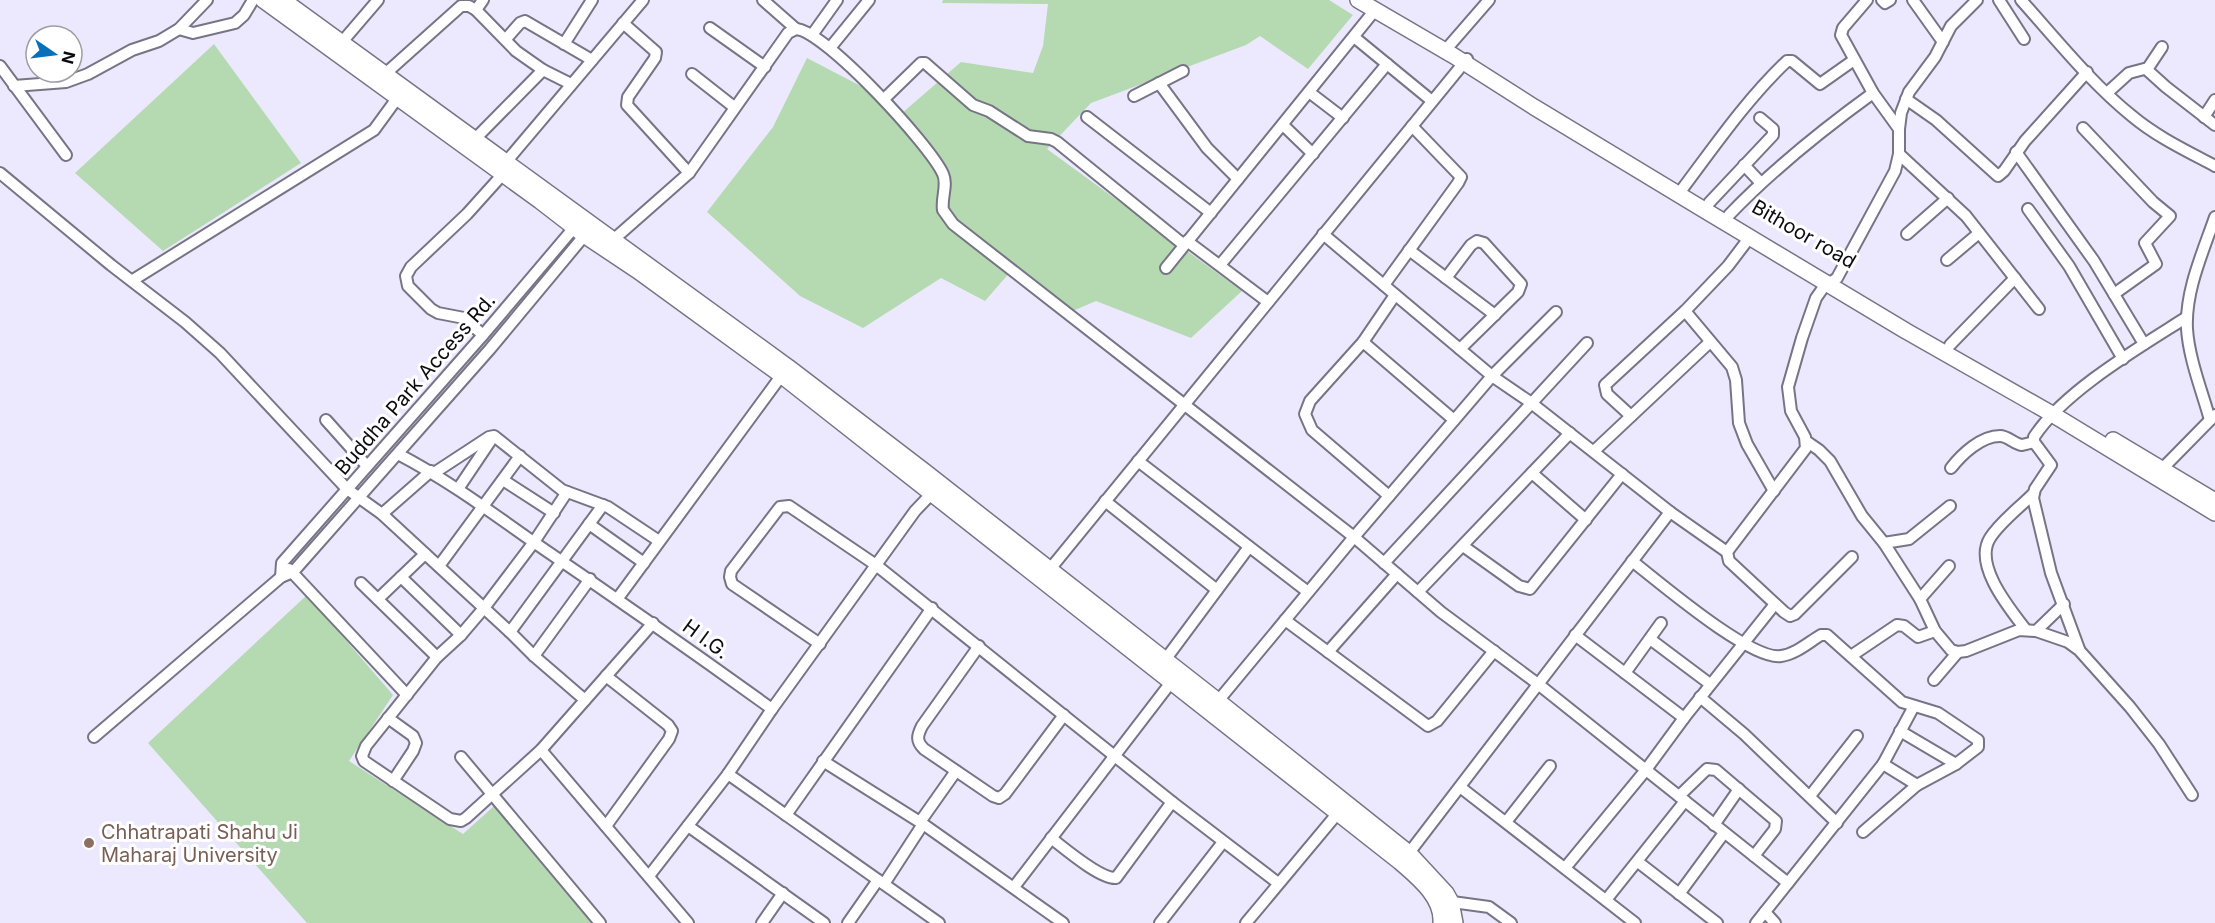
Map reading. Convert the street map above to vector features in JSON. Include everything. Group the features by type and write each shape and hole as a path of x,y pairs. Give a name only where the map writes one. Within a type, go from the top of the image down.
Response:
{"street":[{"path":"14,86 54,84 76,79 179,29 207,0"},
{"path":"179,29 194,33 236,23 253,0"},
{"path":"263,0 401,93 583,226 638,271 784,371"},
{"path":"283,0 386,74 401,93 475,139 504,168"},
{"path":"342,42 378,0"},
{"path":"476,10 483,0"},
{"path":"564,44 592,0"},
{"path":"483,335 464,318 438,313 431,309 408,286 406,276 411,267 467,214 571,84 643,0"},
{"path":"763,0 796,29 812,35 830,48 884,99 941,171 945,180 942,203 946,217 1354,537 1418,592 1538,684 1788,883"},
{"path":"812,35 837,0"},
{"path":"1358,0 1374,5 1467,60 1534,107 1750,237 1833,280 1906,331 2055,411 2215,513"},
{"path":"1449,46 1489,0"},
{"path":"1868,0 1841,32 1873,93 1899,129"},
{"path":"1882,0 1885,3 1890,0"},
{"path":"1913,0 1943,42"},
{"path":"1958,652 1948,648 1935,631 1920,599 1884,543 1862,516 1827,457 1806,441 1791,411 1788,387 1816,298 1833,280 1898,164 1901,112 1906,99 1935,57 1959,16 1977,0"},
{"path":"1999,0 2024,39"},
{"path":"2021,0 2087,72 2131,115 2149,129 2215,166"},
{"path":"830,48 866,1"},
{"path":"1166,268 1354,37 1374,5"},
{"name":"Bithoor road","path":"1374,5 1449,46 1467,60 1729,215 1833,280 1950,345 2055,411 2162,469 2215,501"},
{"path":"386,74 461,6 469,6 476,10 516,51 543,70 571,84"},
{"path":"506,39 523,20 592,60"},
{"path":"623,23 656,52 655,58 628,97 627,105 689,173"},
{"path":"710,28 765,67"},
{"path":"613,240 689,173 788,33 796,29"},
{"path":"1354,37 1432,101"},
{"path":"2108,93 2129,73 2146,69 2162,47"},
{"path":"1046,575 1467,60"},
{"path":"1683,188 1741,110 1786,61 1792,61 1820,84 1854,60"},
{"path":"884,99 921,63 925,63 970,103 989,111 1028,136 1057,142 1186,243 1220,265 1268,302"},
{"path":"1220,265 1387,64"},
{"path":"0,66 66,155"},
{"path":"2146,69 2215,125"},
{"path":"475,139 543,70"},
{"path":"1134,96 1183,71"},
{"path":"1906,99 1945,127 1996,175 2002,174 2016,152 2087,72"},
{"path":"692,74 734,107"},
{"path":"1159,83 1202,142 1238,179"},
{"path":"1310,92 1343,118"},
{"path":"133,280 374,130 401,93"},
{"path":"1729,215 1760,182 1812,138 1873,93"},
{"path":"2204,117 2215,100"},
{"path":"1087,117 1211,213"},
{"path":"1709,203 1774,133 1760,118"},
{"path":"1283,124 1313,154"},
{"path":"1384,285 1461,177 1412,126"},
{"path":"2083,128 2153,202 2170,216 2145,243 2156,264 2114,294"},
{"path":"2016,152 2075,232 2144,344"},
{"path":"1899,154 1948,198 2039,309"},
{"path":"1744,165 1760,182"},
{"path":"0,173 111,265 185,322 235,368 347,489 382,514 534,656 585,700"},
{"path":"1906,234 1948,198"},
{"path":"2028,209 2063,256 2123,359"},
{"path":"2162,469 2212,417 2188,343 2187,317 2199,264 2215,217"},
{"path":"583,226 613,240 1046,575 1172,681 1342,808 1410,853 1436,880 1451,902 1455,923"},
{"name":"Buddha Park Access Rd.","path":"282,562 583,226"},
{"name":"Buddha Park Access Rd.","path":"94,737 281,577 293,572 357,497 490,350 583,226"},
{"path":"1947,260 1979,233"},
{"path":"1323,234 1492,376 1530,402 1670,512 1727,552 1729,561 1787,615 1796,614 1852,557"},
{"path":"1631,416 1607,393 1605,385 1685,311 1728,266 1750,237"},
{"path":"1446,278 1477,241 1484,243 1521,284 1518,292 1460,349"},
{"path":"1409,250 1495,315"},
{"path":"1950,345 2015,278"},
{"path":"1389,496 1312,430 1305,414 1310,401 1363,342 1395,295"},
{"path":"1685,311 1732,367 1736,381 1739,423 1747,444 1774,491"},
{"path":"1218,701 1492,376 1556,312"},
{"path":"2031,630 2010,608 1989,573 1984,555 1992,535 2033,494 2051,465 2034,442 2035,435 2055,411 2144,344 2187,317"},
{"path":"1363,342 1454,420"},
{"path":"1594,452 1710,342"},
{"path":"1384,563 1530,402 1587,343"},
{"path":"618,598 784,371"},
{"path":"326,420 367,466"},
{"path":"1418,592 1570,433"},
{"path":"494,435 550,482 567,492 603,505 659,541"},
{"path":"382,514 433,472 494,435"},
{"path":"458,489 494,435"},
{"path":"1951,468 1966,452 1996,436 2004,436 2022,445 2034,442"},
{"path":"1727,552 1803,453 1806,441"},
{"name":"H I.G.","path":"398,454 433,472 484,506 618,598 772,709"},
{"path":"439,567 520,456"},
{"path":"1138,461 1308,592"},
{"path":"1532,473 1586,519"},
{"path":"1463,546 1520,586 1530,589 1622,474"},
{"path":"502,480 554,513"},
{"path":"649,876 728,774 772,709 915,511 936,489"},
{"path":"567,492 534,542 484,608 461,635 437,657 407,694 366,746 362,759 366,764 456,820 466,818 541,750 653,623"},
{"path":"2033,494 2048,562 2079,650"},
{"path":"1105,501 1217,590"},
{"path":"510,632 603,505"},
{"path":"820,644 732,584 731,571 780,507 789,506 876,565 1172,802 1278,883"},
{"path":"1884,543 1909,538 1950,506"},
{"path":"1410,853 1670,512"},
{"path":"589,524 644,563"},
{"path":"1165,660 1249,547"},
{"path":"378,599 425,554"},
{"path":"1632,561 1742,643 1765,654 1780,657 1790,654 1824,634 1896,698 1938,713 1978,740 1978,747 1956,764 1917,785 1863,832"},
{"path":"282,562 407,694"},
{"path":"281,577 282,562"},
{"path":"1920,599 1948,566"},
{"path":"1328,652 1397,574"},
{"path":"1046,575 1218,701 1342,808 1420,880 1440,911 1441,923"},
{"path":"401,577 461,635"},
{"path":"534,656 590,579"},
{"path":"362,584 437,657"},
{"path":"1565,868 1646,771 1710,684 1775,604"},
{"path":"2031,630 2064,604"},
{"path":"786,815 932,608"},
{"path":"1285,620 1423,724 1431,726 1494,651"},
{"path":"1625,673 1661,623"},
{"path":"1851,656 1897,625 1904,626 1918,638 1935,631"},
{"path":"1934,680 1958,652 2011,632 2031,630 2058,638 2079,650 2130,706 2159,744 2192,795"},
{"path":"1575,635 1684,718"},
{"path":"1650,639 1710,684"},
{"path":"979,646 922,726 918,741 924,749 993,796 1001,797 1064,715"},
{"path":"606,676 668,725 672,731 669,739 606,826"},
{"path":"1014,887 1172,681"},
{"path":"1700,697 1744,734 1837,823"},
{"path":"1756,923 1883,764 1914,706"},
{"path":"388,718 413,735 416,743 393,781"},
{"path":"1900,731 1956,764"},
{"path":"1810,796 1857,736"},
{"path":"541,750 688,923"},
{"path":"461,757 600,923"},
{"path":"823,761 922,823 1063,923"},
{"path":"1883,764 1917,785"},
{"path":"1506,822 1550,766"},
{"path":"1606,900 1638,862 1682,799 1710,768 1716,770 1774,819 1775,829 1754,856"},
{"path":"848,923 881,882 956,771"},
{"path":"728,774 939,923"},
{"path":"1460,787 1635,923"},
{"path":"1714,825 1739,789"},
{"path":"1051,838 1101,874 1116,878 1172,802"},
{"path":"1246,923 1342,808"},
{"path":"688,826 824,923"},
{"path":"1679,894 1725,833"},
{"path":"1160,923 1223,842"},
{"path":"1638,862 1717,923"},
{"path":"762,923 783,893"},
{"path":"1435,901 1489,907 1511,923"},
{"path":"1765,912 1774,923"}],"green space":[{"path":"943,0 1329,0 1353,15 1308,69 1260,36 1246,45 1091,103 1047,149 1242,291 1191,338 1096,301 1068,313 1011,271 985,301 941,278 863,328 800,296 707,212 773,127 807,58 880,96 901,114 961,62 1033,73 1043,46 1048,4 942,3"},
{"path":"214,44 301,163 163,251 75,173"},
{"path":"307,595 393,695 349,761 463,834 494,806 591,923 307,923 148,743"}],"place":[{"name":"Chhatrapati Shahu Ji Maharaj University","path":"89,843"}]}
